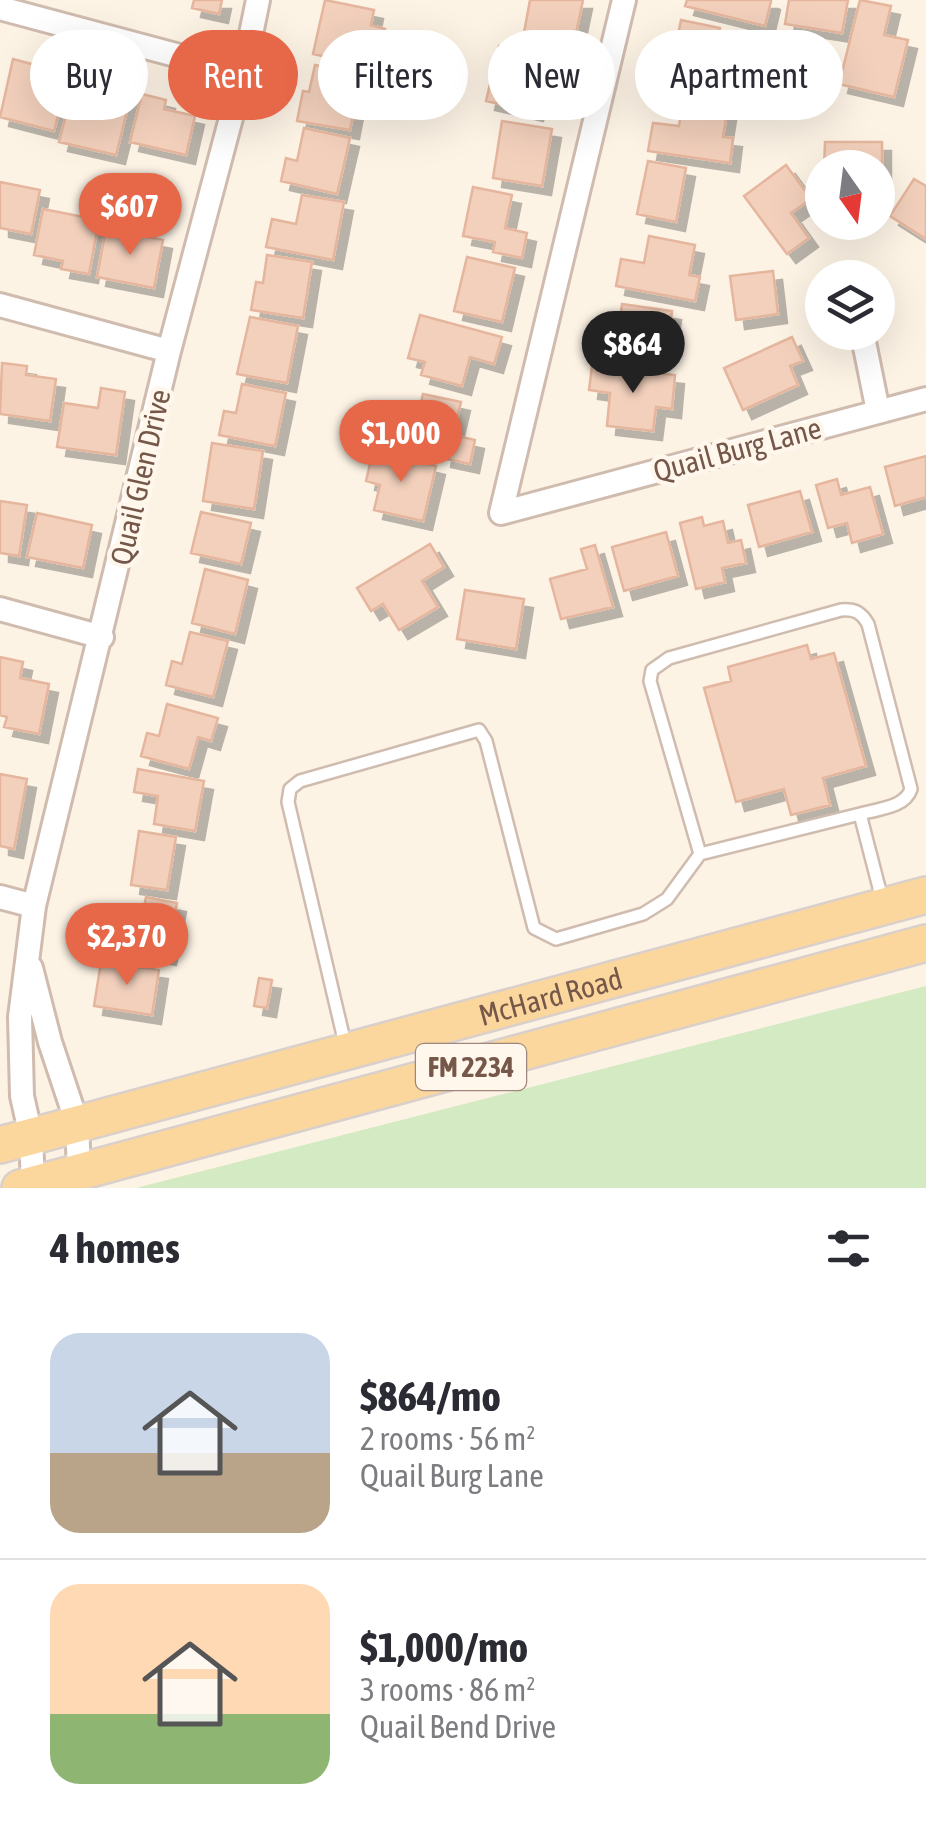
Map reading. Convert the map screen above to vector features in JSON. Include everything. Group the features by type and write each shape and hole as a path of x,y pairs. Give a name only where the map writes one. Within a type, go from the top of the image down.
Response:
{"main road":[{"name":"McHard Road","path":"15,1140 926,895"},
{"name":"McHard Road","path":"26,1186 926,943"}],"street":[{"name":"Quail Glen Drive","path":"251,30 258,0"},
{"name":"Quail Burg Lane","path":"624,0 501,513 926,399"},
{"path":"0,8 168,53"},
{"name":"Quail Glen Drive","path":"26,1186 15,1140 22,1096 20,1016 34,906 169,351 230,120"},
{"path":"0,305 169,351"},
{"path":"866,350 878,411"},
{"path":"0,609 102,637"},
{"path":"0,898 34,906"},
{"name":"Quail Glen Drive","path":"28,955 50,1042 77,1123 79,1172"}],"lane":[{"path":"347,1051 288,802 290,788 300,781 479,730 486,741 534,928 556,939 643,914 668,899 700,854 901,803 908,797 911,789 868,624 853,609 669,658 652,670 650,681 700,854"},
{"path":"860,814 884,907"}],"green space":[{"path":"926,986 926,1188 136,1188"}],"building":[{"path":"194,0 222,0 219,14 192,8"},
{"path":"325,0 374,10 371,25 385,29 385,30 318,30"},
{"path":"530,0 583,0 577,30 524,30"},
{"path":"687,0 771,1 765,26 685,6"},
{"path":"789,0 848,0 843,30 785,24"},
{"path":"860,0 891,6 884,35 908,40 894,97 843,85 843,68"},
{"path":"681,20 720,28 720,30 679,30"},
{"path":"13,59 30,64 30,120 57,120 54,131 0,117"},
{"path":"315,65 318,66 318,120 352,120 350,130 297,121 303,91 309,92"},
{"path":"148,96 166,100 168,120 194,120 186,155 130,142 136,120 148,120"},
{"path":"65,120 125,120 116,155 59,142"},
{"path":"680,120 726,120 723,137 733,138 730,163 648,151 653,123 679,126"},
{"path":"502,121 552,129 542,186 493,178"},
{"path":"304,128 350,138 337,194 281,181 286,158 297,161"},
{"path":"825,142 882,142 882,150 825,150"},
{"path":"648,161 686,168 676,222 637,214"},
{"path":"786,165 805,191 805,203 791,213 806,240 787,254 744,196"},
{"path":"914,179 926,186 926,239 895,219 895,208"},
{"path":"0,182 40,190 31,234 0,228"},
{"path":"473,187 512,195 505,228 527,233 522,258 493,252 495,242 463,236"},
{"path":"302,195 344,202 333,260 266,247 272,219 296,224"},
{"path":"43,209 99,220 89,274 61,269 63,261 34,255"},
{"path":"106,229 163,240 154,288 97,277"},
{"path":"649,236 695,245 689,275 700,277 695,301 616,286 621,259 644,263"},
{"path":"267,255 312,262 303,318 251,310 256,282 263,283"},
{"path":"467,257 515,268 502,322 454,311"},
{"path":"773,271 778,314 736,320 730,276"},
{"path":"622,304 672,311 668,343 646,340 643,357 597,351 601,324 619,326"},
{"path":"420,315 502,337 494,364 470,357 462,386 421,375 425,362 408,358"},
{"path":"250,317 298,326 287,383 237,374"},
{"path":"792,337 803,361 790,366 798,385 743,410 724,368"},
{"path":"2,363 27,366 26,375 56,379 50,421 0,414"},
{"path":"592,366 675,375 672,409 656,407 653,431 607,426 610,393 589,390"},
{"path":"242,384 286,393 275,446 219,435 224,411 236,413"},
{"path":"101,388 125,392 116,455 57,447 64,403 98,408"},
{"path":"423,394 461,402 453,435 475,440 470,464 442,458 444,448 412,441"},
{"path":"212,443 263,451 254,509 203,501"},
{"path":"373,451 436,466 423,521 374,510 380,485 366,481"},
{"path":"926,456 926,497 895,506 885,467"},
{"path":"837,479 841,495 870,487 883,534 852,543 847,523 828,528 816,485"},
{"path":"800,491 812,532 759,547 748,505"},
{"path":"0,501 27,505 19,556 0,553"},
{"path":"201,512 251,523 241,564 191,553"},
{"path":"37,513 92,525 83,568 27,557"},
{"path":"702,517 704,526 723,521 728,543 741,540 746,563 722,568 725,582 696,589 680,523"},
{"path":"666,532 678,576 624,591 612,547"},
{"path":"430,544 444,567 422,581 438,607 399,630 383,604 371,611 357,588"},
{"path":"595,545 613,607 561,619 550,579 587,569 581,549"},
{"path":"205,569 248,580 235,634 192,623"},
{"path":"465,590 524,599 516,649 457,639"},
{"path":"190,632 228,641 213,697 166,685 172,661 182,664"},
{"path":"807,645 811,659 834,653 866,766 823,778 830,805 791,815 784,789 736,802 704,688 731,681 728,667"},
{"path":"0,657 23,662 20,678 49,684 39,734 4,727 7,717 0,715"},
{"path":"167,704 218,718 211,741 198,737 189,769 141,756 147,733 159,736"},
{"path":"138,769 204,781 195,831 154,824 158,796 134,792"},
{"path":"0,774 27,779 14,849 0,846"},
{"path":"139,831 176,837 167,890 131,885"},
{"path":"146,897 177,903 167,956 103,944 108,917 141,923"},
{"path":"101,962 159,970 152,1015 94,1006"},
{"path":"259,978 272,980 267,1008 254,1006"}]}
